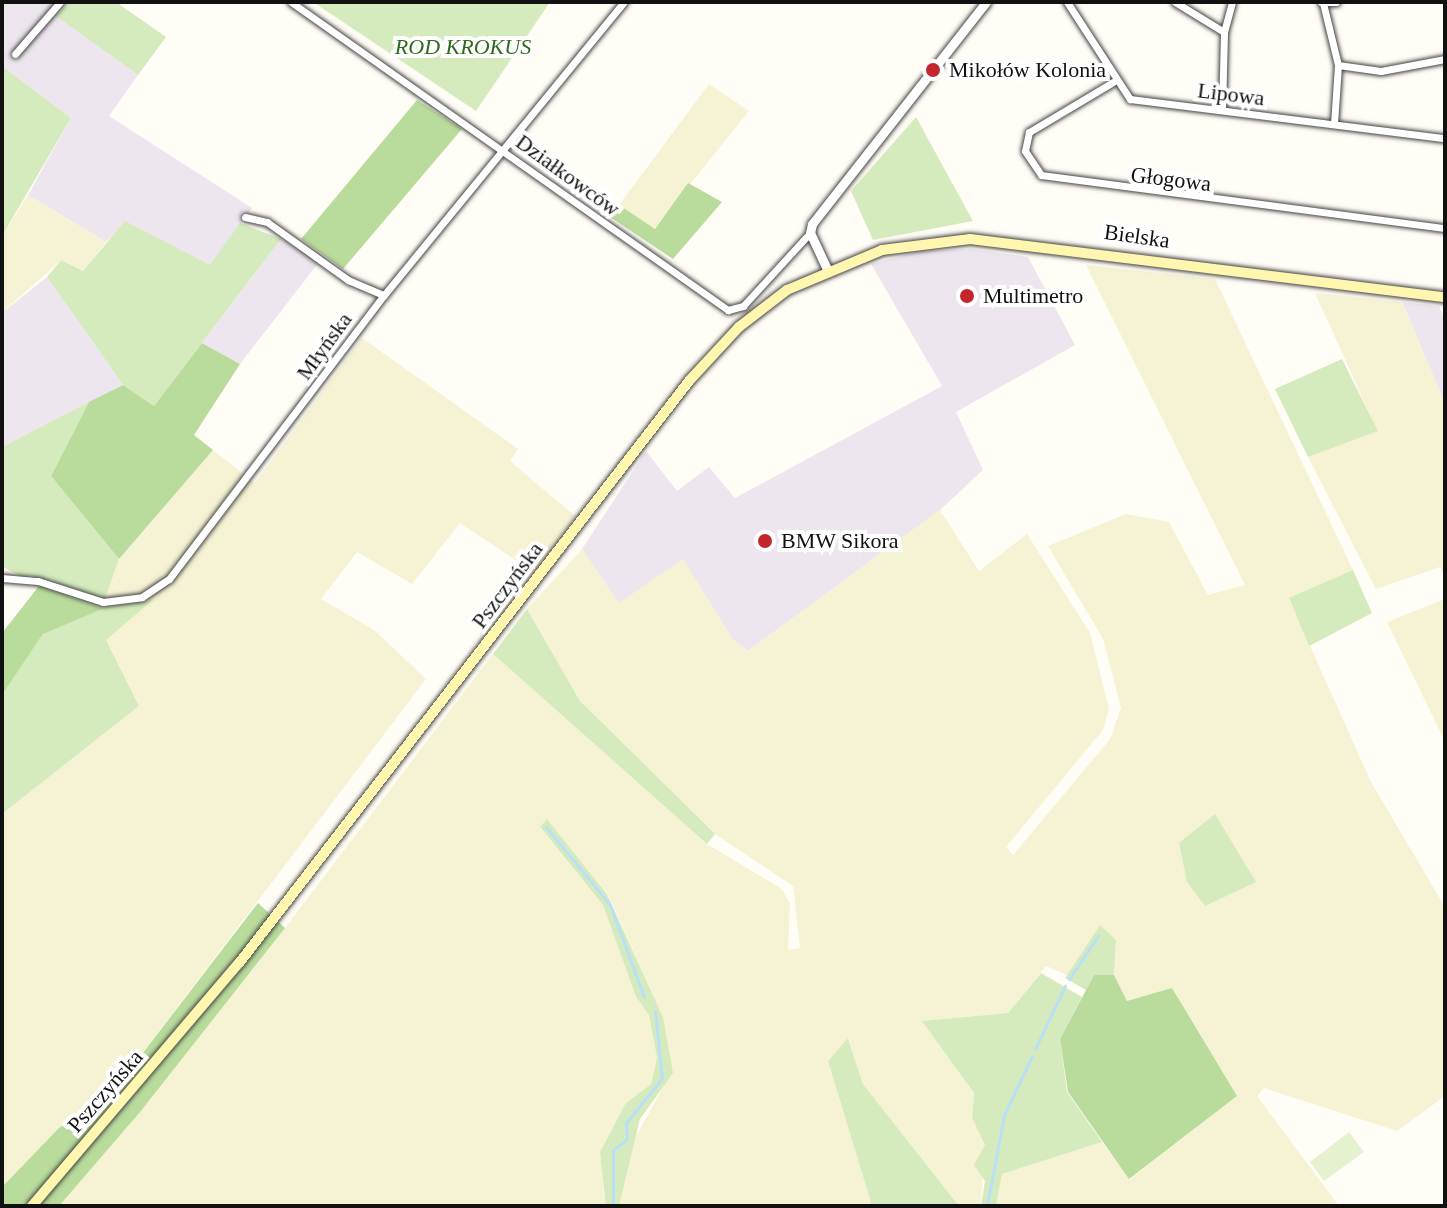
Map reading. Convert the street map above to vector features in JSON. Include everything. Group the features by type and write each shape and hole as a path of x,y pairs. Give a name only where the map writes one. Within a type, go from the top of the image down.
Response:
{"main road":[{"name":"Bielska","path":"827,269 916,242 970,239 1445,297"},
{"name":"Pszczyńska","path":"32,1206 240,962 689,381 759,311 827,269"}],"street":[{"path":"15,54 60,2"},
{"name":"Działkowców","path":"291,2 731,311 810,233"},
{"name":"Młyńska","path":"2,578 38,581 103,602 157,590 384,295 624,2"},
{"path":"827,269 810,233 986,2"},
{"path":"1067,2 1113,82"},
{"path":"1175,2 1224,32"},
{"path":"1222,110 1224,32 1232,2"},
{"path":"1334,124 1338,65 1322,2 1336,2"},
{"path":"1338,65 1381,71 1445,59"},
{"name":"Lipowa","path":"1113,82 1130,99 1445,138"},
{"name":"Głogowa","path":"1113,82 1029,132 1025,151 1041,175 1445,228"},
{"path":"245,217 267,222 348,280 384,295"}],"shaded area":[{"path":"2,2 60,2 57,16 138,75 109,116 252,208 211,266 126,222 106,242 28,195 71,118 2,66"},
{"path":"709,84 749,111 654,229 619,205"},
{"path":"28,195 106,242 83,271 61,260 2,313 2,236"},
{"path":"281,239 319,262 240,364 202,343"},
{"path":"972,249 1028,257 1075,345 956,412 983,470 940,510 748,651 733,640 683,560 619,604 582,549 646,451 677,491 709,467 735,498 942,386 871,264 921,251"},
{"path":"1086,265 1215,279 1353,570 1289,599 1371,782 1445,907 1445,1096 1397,1131 1264,1088 1257,1096 1339,1206 996,1206 1002,1174 1102,1142 1130,1179 1237,1096 1127,1001 1114,975 1116,940 1100,925 1067,975 1046,966 1008,1013 923,1021 974,1093 972,1118 985,1145 981,1206 959,1206 863,1084 849,1039 828,1061 872,1206 619,1206 628,1151 661,1091 663,1017 608,894 547,820 540,828 603,905 636,997 649,1015 657,1058 651,1084 626,1103 603,1183 606,1206 59,1206 285,928 493,654 707,844 782,889 790,904 788,950 800,948 793,886 715,834 608,733 580,701 527,609 582,549 619,603 683,559 733,640 748,651 940,510 979,571 1027,534 1090,633 1109,709 1103,730 1006,847 1013,855 1110,739 1121,708 1103,639 1048,546 1126,514 1169,522 1208,595 1245,585"},
{"path":"47,277 123,385 2,447 2,313"},
{"path":"1315,293 1402,302 1445,404 1445,577 1440,567 1376,589 1308,457 1377,430"},
{"path":"1402,302 1439,306 1445,319 1445,404"},
{"path":"362,338 518,449 510,461 575,516 535,573 460,523 412,584 357,552 321,599 374,630 426,679 119,1084 60,1127 2,1187 2,814 139,706 106,640 150,601 102,609 119,559 213,450 255,483"},
{"path":"1445,599 1445,742 1387,622"}],"green space":[{"path":"69,2 116,2 166,37 138,75 56,16"},
{"name":"ROD KROKUS","path":"313,2 550,2 476,111"},
{"path":"2,66 71,118 2,236"},
{"path":"417,100 462,129 343,269 301,239"},
{"path":"916,117 973,221 873,240 851,191"},
{"path":"688,183 722,202 673,259 610,217 619,205 655,229"},
{"path":"125,221 210,265 240,223 281,239 154,406 123,385 47,277 61,260 83,271"},
{"path":"202,343 240,364 194,435 213,450 119,559 51,476 89,402 123,385 154,406"},
{"path":"1342,359 1378,431 1308,457 1275,389"},
{"path":"89,402 51,476 119,559 102,608 153,600 106,640 139,706 2,814 2,695 43,634 39,586 3,567 2,447"},
{"path":"1353,570 1372,613 1309,646 1289,598"},
{"path":"39,586 102,609 43,634 2,695 2,633"},
{"path":"527,609 580,701 715,834 707,844 493,654"},
{"path":"1215,814 1256,882 1205,906 1187,882 1179,843"},
{"path":"547,819 607,894 663,1017 673,1073 640,1119 619,1206 606,1206 600,1152 626,1103 651,1084 657,1058 649,1015 636,997 603,905 540,827"},
{"path":"258,903 285,928 140,1112 59,1206 2,1206 2,1187 60,1127 119,1084"},
{"path":"1100,925 1116,940 1114,975 1094,975 1086,990 1065,978"},
{"path":"1041,973 1082,997 1060,1039 1067,1092 1102,1142 1002,1174 996,1206 981,1206 985,1181 974,1165 985,1145 972,1118 974,1093 922,1021 1008,1013"},
{"path":"1094,975 1114,975 1127,1001 1172,988 1237,1096 1129,1179 1068,1092 1060,1039"},
{"path":"848,1038 863,1084 959,1206 872,1206 828,1061"},
{"path":"1349,1132 1364,1152 1324,1181 1310,1162"}],"waterway":[{"path":"546,827 610,905 644,997"},
{"path":"1069,979 1098,936"},
{"path":"1035,1049 1065,986"},
{"path":"613,1206 613,1150 627,1139 626,1123 662,1078 655,1011"},
{"path":"987,1206 1004,1115 1032,1056"}],"place":[{"name":"Mikołów Kolonia","path":"933,70"},
{"name":"Multimetro","path":"967,296"},
{"name":"BMW Sikora","path":"765,541"}]}
